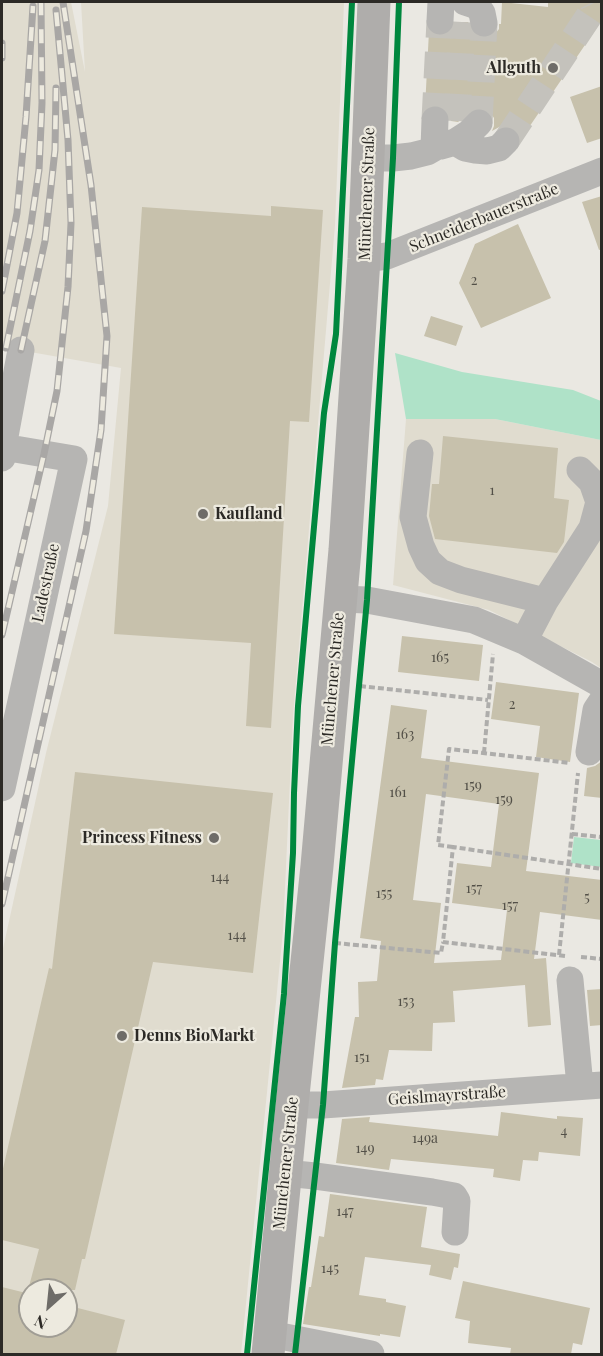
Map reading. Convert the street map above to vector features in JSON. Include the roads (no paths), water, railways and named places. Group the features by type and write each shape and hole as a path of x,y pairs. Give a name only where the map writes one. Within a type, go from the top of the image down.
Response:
{"main road":[{"name":"Münchener Straße","path":"269,1344 291,1106 317,866 355,410 364,259 374,2"}],"street":[{"path":"368,158 393,158 427,152 451,133 465,148 487,151 499,148 506,141"},
{"name":"Schneiderbauerstraße","path":"364,259 387,256 602,171"},
{"path":"2,451 9,354"},
{"name":"Ladestraße","path":"2,451 74,459 2,788"},
{"path":"420,453 413,518 428,561 440,572 461,580 545,601"},
{"path":"524,641 545,601 592,528 599,502 592,482 580,470"},
{"path":"448,614 461,580"},
{"path":"340,599 367,600 474,620 524,641 602,685"},
{"path":"589,752 596,710 602,701"},
{"path":"571,964 591,1085"},
{"name":"Geislmayrstraße","path":"291,1106 323,1106 591,1085"},
{"path":"285,1173 454,1196 457,1201 455,1232"},
{"path":"269,1344 371,1354"}],"tunnel":[{"path":"506,141 591,13 593,2"},
{"path":"435,120 440,21"},
{"path":"457,121 462,22"},
{"path":"479,123 484,23"}],"railway":[{"path":"6,348 30,231 39,170 42,103 41,2"},
{"path":"2,904 86,531 101,430 107,336 91,185 63,2"},
{"path":"2,291 17,213 33,6"},
{"path":"2,635 57,391 68,287 71,223 68,140 56,10"},
{"path":"2,43 2,58"},
{"path":"21,350 45,241 55,150 56,88"}],"place":[{"name":"Allguth","path":"553,68"},
{"name":"Kaufland","path":"203,514"},
{"name":"Princess Fitness","path":"214,838"},
{"name":"Denns BioMarkt","path":"122,1036"}]}
